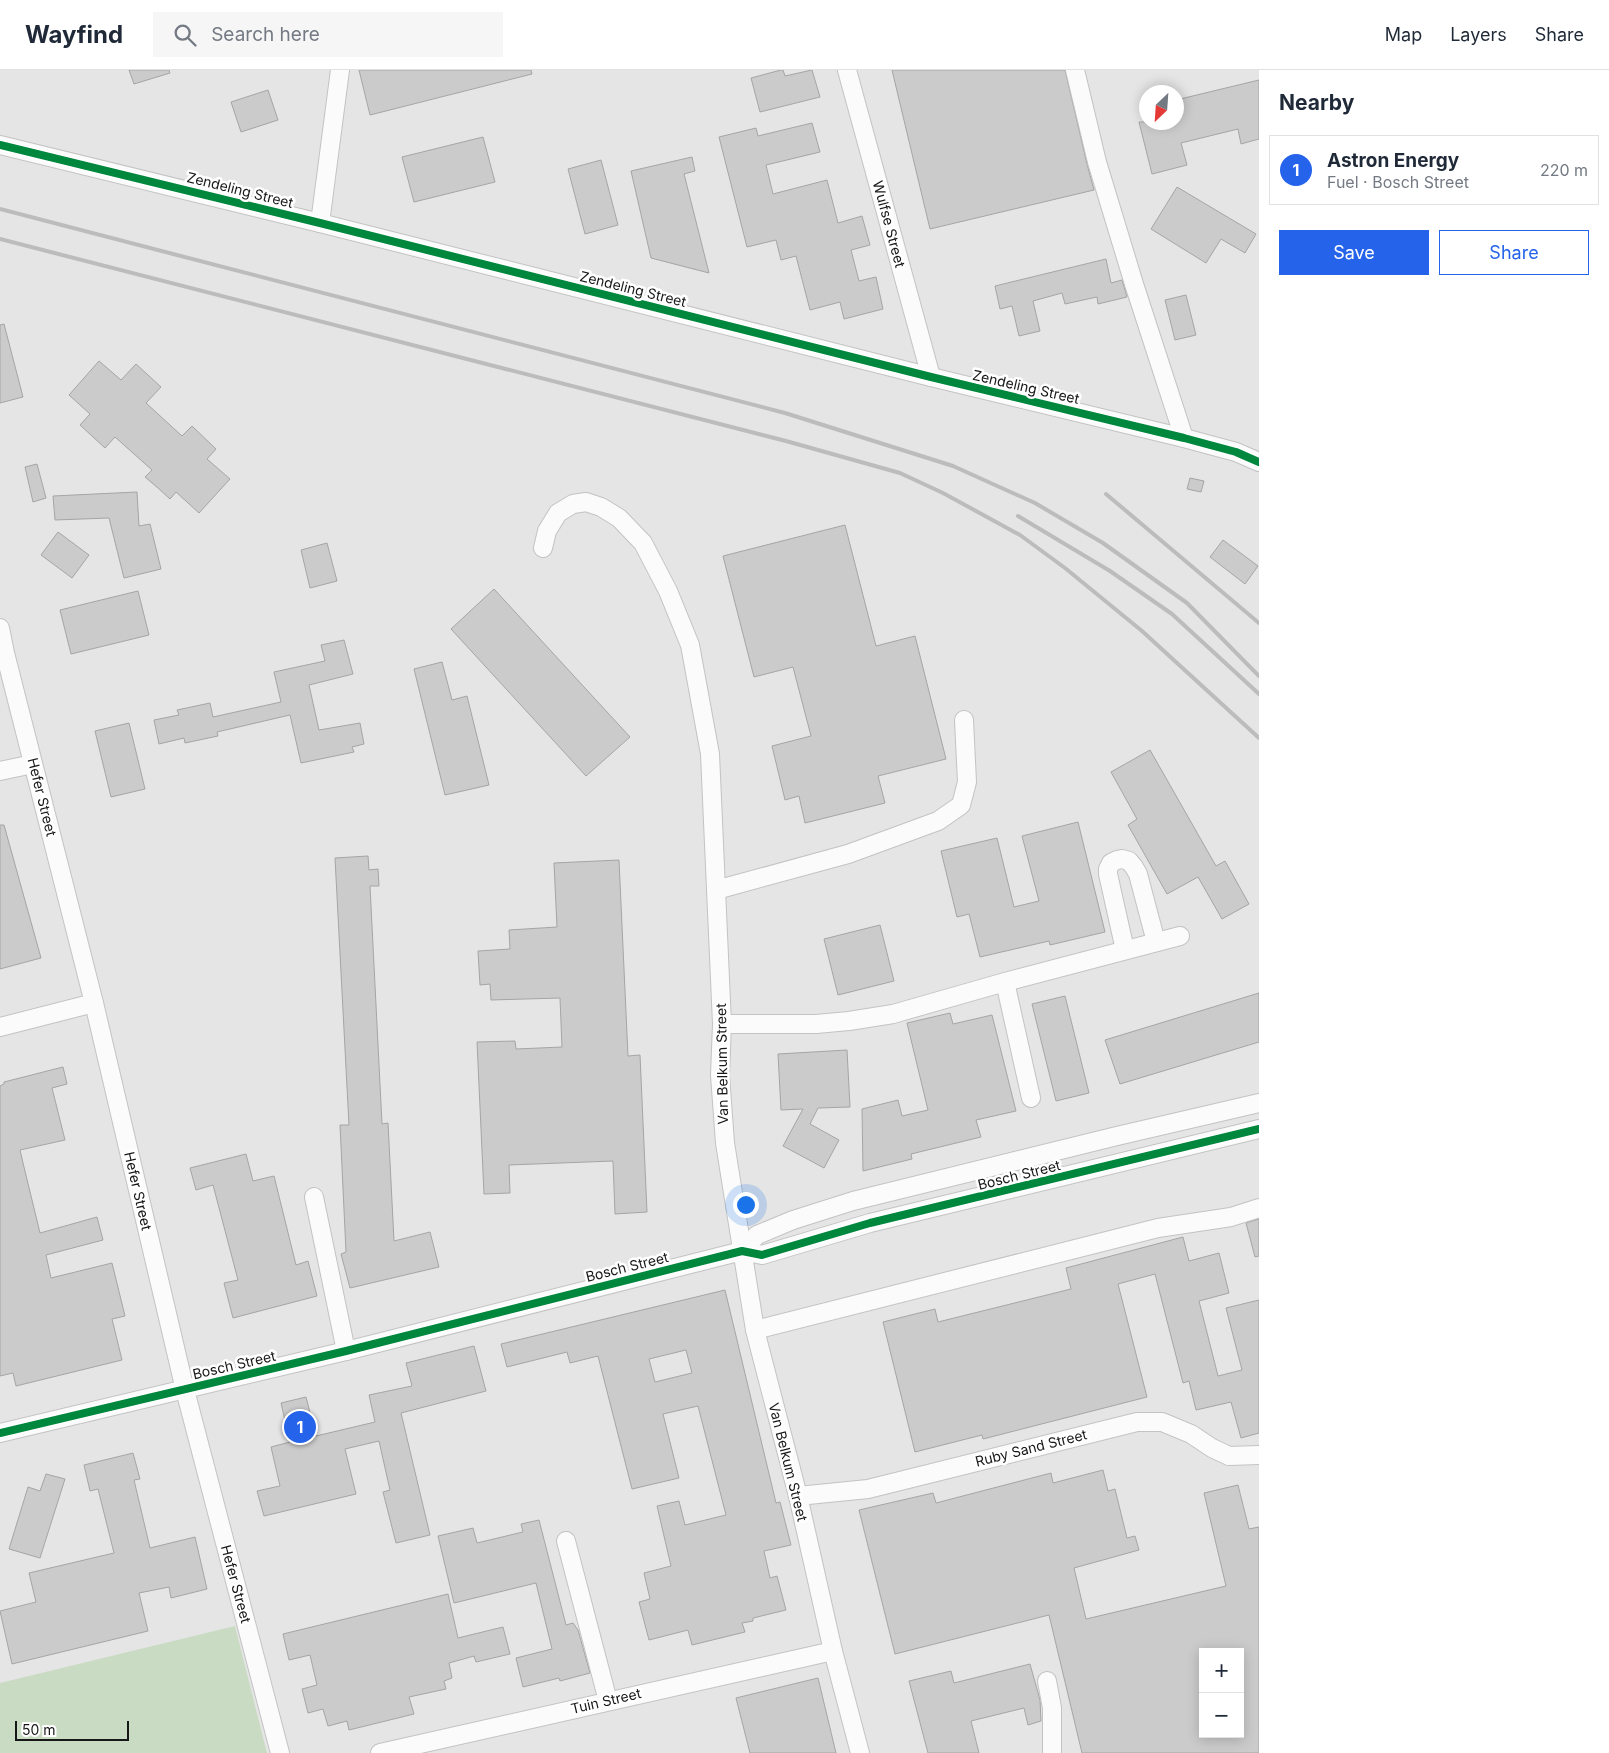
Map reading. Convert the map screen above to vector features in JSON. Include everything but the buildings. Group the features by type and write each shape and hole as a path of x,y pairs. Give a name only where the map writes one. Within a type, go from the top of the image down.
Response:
{"street":[{"path":"320,223 340,70"},
{"name":"Wulfse Street","path":"847,70 931,377"},
{"path":"1075,70 1097,162 1184,438"},
{"name":"Zendeling Street","path":"0,145 320,223 931,377 1184,438 1236,452 1259,462"},
{"name":"Van Belkum Street","path":"543,548 547,532 558,513 573,504 586,502 594,504 619,518 643,543 668,591 690,646 710,754 722,1024 720,1075 725,1143 755,1330 798,1496 833,1651 860,1753"},
{"name":"Hefer Street","path":"0,628 2,654 33,764 94,1003 185,1390 280,1753"},
{"path":"716,890 848,854 938,821 961,805 967,782 964,720"},
{"path":"0,771 33,764"},
{"path":"1126,950 1108,874 1111,863 1117,860 1129,861 1138,874 1156,942"},
{"path":"722,1024 816,1024 850,1022 893,1014 1005,982 1180,936"},
{"path":"1005,982 1031,1098"},
{"path":"0,1026 94,1003"},
{"name":"Bosch Street","path":"742,1250 757,1235 793,1220 853,1201 1259,1103"},
{"name":"Bosch Street","path":"0,1434 346,1351 742,1250 762,1255 870,1223 1259,1129"},
{"path":"314,1197 346,1351"},
{"path":"755,1330 1158,1228 1231,1217 1259,1208"},
{"name":"Ruby Sand Street","path":"798,1496 868,1489 1137,1422 1162,1422 1191,1434 1212,1448 1229,1456 1259,1455"},
{"path":"566,1541 608,1701"},
{"name":"Tuin Street","path":"380,1753 833,1651"},
{"path":"1047,1681 1052,1708 1052,1753"}],"green space":[{"path":"235,1626 267,1753 0,1753 0,1683"}],"railway":[{"path":"0,209 785,413 953,466 1035,503 1103,543 1187,603 1259,676"},
{"path":"0,239 786,441 900,473 943,493 1020,535 1065,568 1142,631 1259,738"},
{"path":"1106,494 1259,623"},
{"path":"1018,516 1110,571 1172,614 1259,694"}],"cycle path":[{"path":"0,145 320,223 931,377 1184,438 1236,452 1259,462"},
{"path":"0,1433 346,1351 742,1251 762,1255 870,1223 1259,1129"}],"place":[{"name":"Astron Energy","path":"300,1427"}]}
